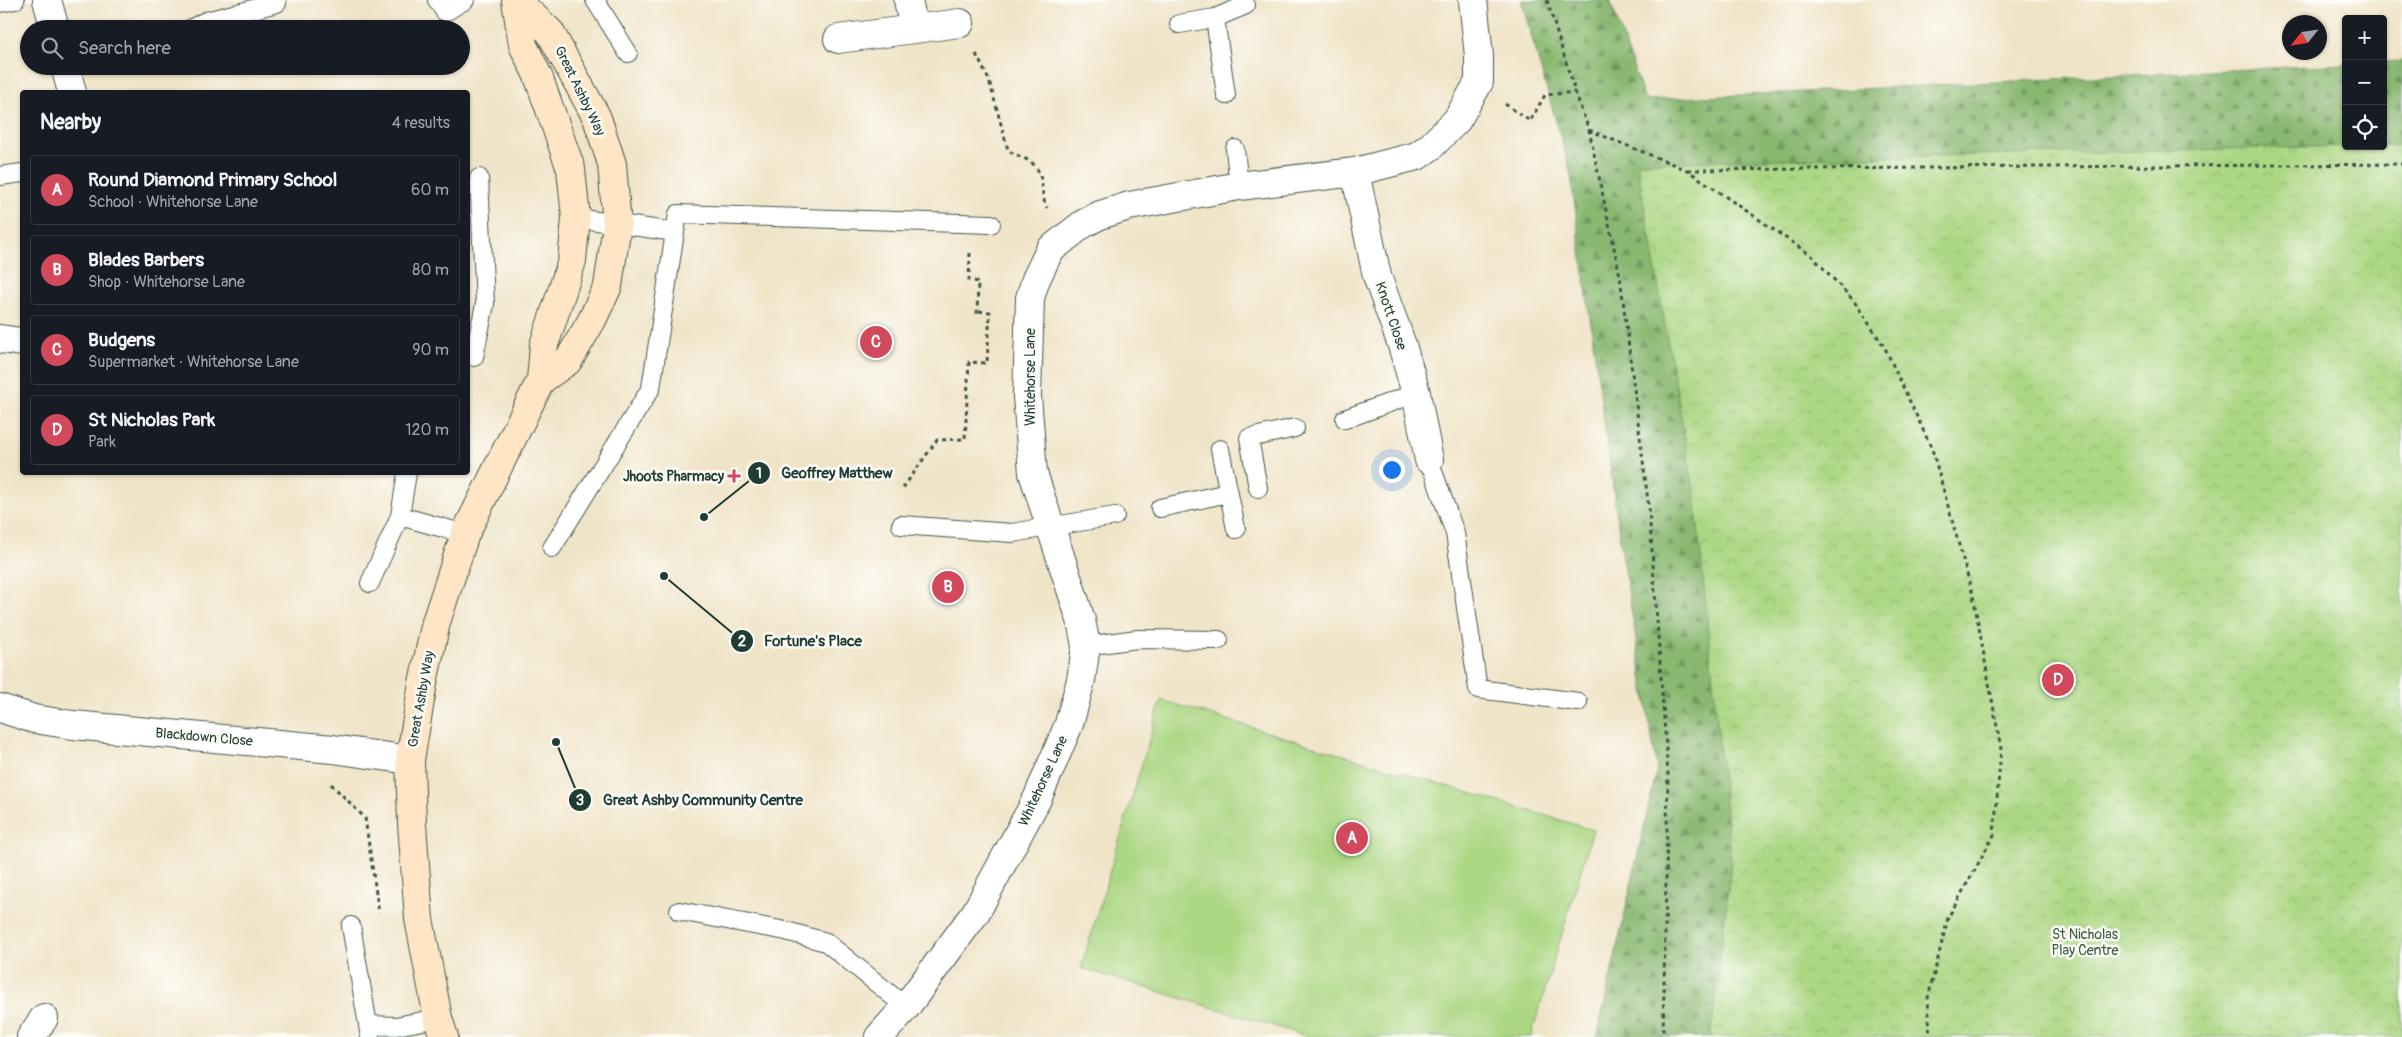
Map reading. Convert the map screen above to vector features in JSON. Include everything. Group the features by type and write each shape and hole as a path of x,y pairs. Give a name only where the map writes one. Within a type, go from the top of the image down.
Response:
{"street":[{"path":"47,0 53,20"},
{"name":"Great Ashby Way","path":"441,1027 420,919 410,760 436,622 465,534 541,380 544,345 572,261 576,218 572,169 538,76 523,45 516,0"},
{"name":"Great Ashby Way","path":"516,0 550,32 597,118 612,164 617,225 608,286 592,320 568,362 541,380"},
{"path":"908,0 914,29"},
{"name":"Whitehorse Lane","path":"879,1037 906,1007 976,912 1037,799 1069,724 1081,680 1086,646 1069,577 1050,528 1033,473 1027,396 1030,298 1042,264 1050,250 1083,224 1107,212 1129,206 1239,186 1354,172 1417,156 1431,146 1457,120 1478,82 1479,56 1472,0"},
{"path":"838,39 960,23"},
{"path":"67,75 71,90"},
{"name":"Knott Close","path":"1354,172 1377,276 1402,345 1416,392 1428,460"},
{"path":"0,339 20,342"},
{"name":"Blackdown Close","path":"0,708 34,719 73,726 333,749 410,760"}],"lane":[{"path":"0,3 15,0"},
{"path":"437,0 445,12 465,0"},
{"path":"594,0 628,53"},
{"path":"210,20 277,3"},
{"path":"1179,24 1215,18 1246,5"},
{"path":"1215,18 1226,95"},
{"path":"1235,149 1239,186"},
{"path":"0,176 20,173"},
{"path":"474,356 479,178"},
{"path":"552,548 651,388 678,214 992,224"},
{"path":"576,218 675,232"},
{"path":"1345,419 1416,392"},
{"path":"1258,488 1249,438 1295,428"},
{"path":"1220,450 1236,529"},
{"path":"1428,460 1455,533 1478,689 1578,702"},
{"path":"370,583 400,516 407,475"},
{"path":"1160,508 1228,493"},
{"path":"400,516 465,534"},
{"path":"902,524 1012,533 1115,516"},
{"path":"1086,646 1137,639 1219,640"},
{"path":"679,911 786,931 826,942 906,1007"},
{"path":"351,926 370,1031 396,1026 441,1027"}],"path":[{"path":"1547,0 1575,92 1589,130 1620,276 1648,508 1668,775 1663,1037"},
{"path":"960,23 989,80 1008,150 1015,156 1031,161 1037,168 1042,180 1045,204 1062,240"},
{"path":"1478,82 1517,114 1530,121 1545,95 1575,92"},
{"path":"1589,130 1687,170 1812,256 1854,301 1886,348 1932,449 1973,595 2000,749 1994,835 1948,918 1928,998 1930,1037"},
{"path":"1687,170 2402,164"},
{"path":"971,223 969,280 978,282 977,317"},
{"path":"903,488 937,440 965,439 969,362 987,363 990,312 977,311"},
{"path":"333,749 330,783 365,818 380,922"}],"green space":[{"path":"1521,0 1610,0 1645,100 2342,64 2342,146 1637,163 1695,496 1731,864 1711,1037 1597,1037 1657,769 1620,540 1570,170"},
{"path":"2402,61 2402,145 2387,145 2387,62"},
{"name":"St Nicholas Play Centre","path":"2387,145 2402,145 2402,1037 1711,1037 1731,864 1695,496 1637,163 2342,146 2342,150 2387,150"},
{"path":"1161,700 1593,830 1531,1037 1310,1037 1081,968"}],"place":[{"name":"Budgens","path":"876,342"},
{"name":"Jhoots Pharmacy","path":"734,476"},
{"name":"Geoffrey Matthew","path":"704,517"},
{"name":"Fortune's Place","path":"664,576"},
{"name":"Blades Barbers","path":"948,587"},
{"name":"St Nicholas Park","path":"2058,680"},
{"name":"Great Ashby Community Centre","path":"556,742"},
{"name":"Round Diamond Primary School","path":"1352,838"}]}
